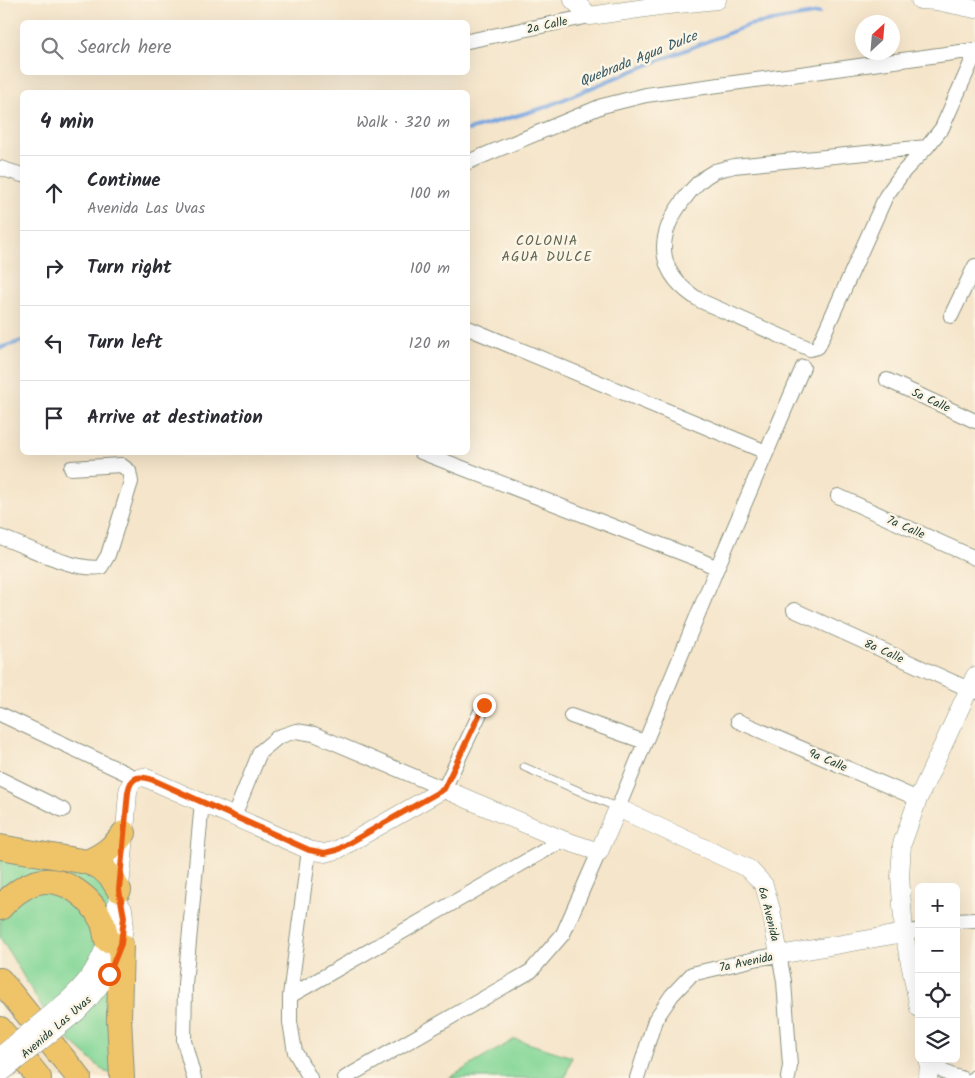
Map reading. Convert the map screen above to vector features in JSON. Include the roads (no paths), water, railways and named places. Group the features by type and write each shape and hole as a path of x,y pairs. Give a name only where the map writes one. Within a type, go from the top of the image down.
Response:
{"highway":[{"path":"86,862 102,855 114,846 124,834"},
{"path":"0,847 86,862 100,868 111,877 119,890"},
{"path":"0,908 10,896 34,883 56,881 75,890 91,903 114,942 122,1078"},
{"path":"0,980 79,1078"},
{"path":"0,1029 35,1075"}],"street":[{"path":"573,0 590,16"},
{"name":"2a Calle","path":"470,41 590,16 717,0"},
{"path":"920,0 936,1 975,9"},
{"path":"927,147 734,166 715,171 694,186 673,214 664,234 664,251 671,275 686,292 701,301 810,349 818,347 886,196 904,171 927,147 942,128 975,52"},
{"path":"470,161 602,106 646,95 975,52"},
{"path":"0,168 20,174"},
{"path":"951,316 975,266"},
{"path":"470,329 766,452"},
{"path":"345,1078 531,971 563,934 618,808 717,568 803,367"},
{"name":"5a Calle","path":"888,380 975,421"},
{"path":"429,455 717,568"},
{"path":"0,536 62,561 91,569 101,567 108,556 131,482 130,471 121,465 71,468"},
{"name":"7a Calle","path":"838,496 975,558"},
{"name":"8a Calle","path":"794,610 973,685"},
{"path":"915,973 911,931 900,876 902,844 918,799 973,685"},
{"path":"0,714 136,778 144,777 153,780 309,850 325,853 337,850 444,789 484,705"},
{"path":"571,716 645,742"},
{"name":"9a Calle","path":"738,722 918,799"},
{"path":"234,816 260,752 278,737 296,731 314,734 563,840 599,852"},
{"name":"Avenida Las Uvas","path":"0,1056 72,1006 92,996 109,974 114,942 113,922 119,890 128,792 130,783 136,778"},
{"path":"0,779 63,810"},
{"path":"194,1078 184,1041 186,984 202,802"},
{"name":"6a Avenida","path":"618,808 749,869 764,885 771,910 784,981 790,1066 788,1078"},
{"path":"290,996 563,840"},
{"path":"309,850 290,996 290,1022 295,1052 310,1078"},
{"path":"960,921 975,920"},
{"name":"7a Avenida","path":"637,1078 655,1020 672,995 692,974 759,958 911,931"},
{"name":"Avenida Las Uvas","path":"0,1074 72,1006"},
{"path":"928,1078 929,1063"},
{"path":"933,1063 938,1069 950,1076 961,1078 975,1077"}],"lane":[{"path":"524,767 618,808"}],"waterway":[{"name":"Quebrada Agua Dulce","path":"470,129 543,108 749,25 819,13"},
{"name":"Quebrada Agua Dulce","path":"0,348 20,342"}],"district":[{"name":"COLONIA AGUA DULCE","path":"547,248"}]}
